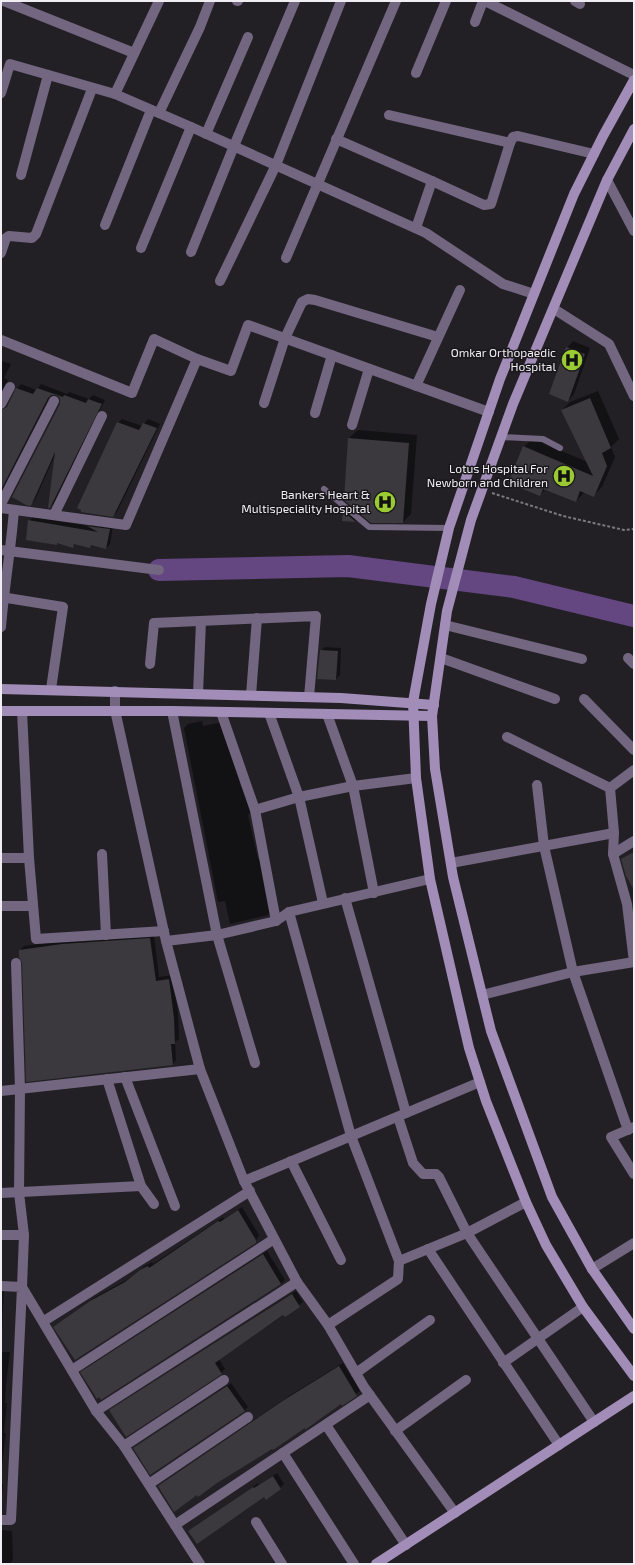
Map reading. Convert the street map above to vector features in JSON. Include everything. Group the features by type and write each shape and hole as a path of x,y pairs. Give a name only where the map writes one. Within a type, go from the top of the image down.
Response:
{"street":[{"path":"4,1 134,54"},
{"path":"115,94 159,1"},
{"path":"105,225 155,112 200,27 210,1"},
{"path":"191,252 295,1"},
{"path":"220,281 276,164 340,1"},
{"path":"286,258 396,1"},
{"path":"416,73 446,1"},
{"path":"475,22 484,1 634,76"},
{"path":"206,134 248,37"},
{"path":"1,93 10,64 115,94 276,164 416,228 426,233 503,284 534,294"},
{"path":"21,175 48,75"},
{"path":"634,80 574,194 500,379 449,528 444,555 431,604 413,702 416,778 430,879 469,1048 480,1082 526,1202 546,1245 583,1307 634,1376"},
{"path":"1,254 6,238 9,236 32,238 36,234 92,88"},
{"path":"389,115 510,143"},
{"path":"141,248 191,127"},
{"path":"634,128 607,180 513,404 466,534 447,611 432,716 435,769 451,863 491,1031 548,1188 592,1269 634,1329"},
{"path":"336,139 484,205 491,204 513,137 518,136 594,154"},
{"path":"607,180 634,230"},
{"path":"416,228 432,181"},
{"path":"416,386 460,290"},
{"path":"264,403 285,338 302,302 308,299 438,337"},
{"path":"554,309 609,344 634,396"},
{"path":"1,340 132,393 154,339 197,359 231,371 248,325 489,412"},
{"path":"316,413 332,355"},
{"path":"1,508 126,525 197,359"},
{"path":"352,425 369,369"},
{"path":"1,404 10,387"},
{"path":"1,504 54,401"},
{"path":"54,515 102,416"},
{"path":"1,627 6,551 14,510"},
{"path":"6,551 159,570"},
{"path":"2,597 63,606 51,689"},
{"path":"150,664 154,623 316,616 309,697"},
{"path":"251,695 257,618"},
{"path":"198,694 201,621"},
{"path":"445,626 582,659"},
{"path":"441,658 555,699"},
{"path":"1,689 51,689 309,697 434,704"},
{"path":"115,691 114,710 165,936 200,1069 244,1181 297,1282 328,1325 370,1395 455,1513"},
{"path":"584,699 634,750"},
{"path":"1,711 172,710 432,716"},
{"path":"172,710 217,935 255,1063"},
{"path":"22,711 29,858 36,939 106,935 217,935 276,921 289,912 430,879"},
{"path":"221,712 255,810 276,921"},
{"path":"269,713 299,796 323,904"},
{"path":"327,714 353,786 374,893"},
{"path":"507,737 610,788"},
{"path":"610,788 634,770"},
{"path":"255,810 299,796 353,786 416,778"},
{"path":"537,785 544,846 573,972 631,1129 611,1137 634,1174"},
{"path":"482,995 573,972 634,962 630,902 614,854 614,834 610,788"},
{"path":"451,863 614,834"},
{"path":"614,854 634,841"},
{"path":"102,854 106,935"},
{"path":"1,858 29,858"},
{"path":"345,898 402,1115 413,1163 423,1174 436,1174 439,1177 467,1233 594,1422"},
{"path":"1,906 33,906"},
{"path":"289,912 351,1136 399,1261 398,1279 328,1325"},
{"path":"1,1520 11,1520 24,1235 19,1193 20,1088 16,963"},
{"path":"1,1091 200,1069"},
{"path":"126,1077 175,1206"},
{"path":"107,1079 142,1186 154,1204"},
{"path":"244,1181 480,1082"},
{"path":"291,1161 341,1260"},
{"path":"1,1194 142,1186"},
{"path":"44,1321 250,1191"},
{"path":"399,1261 467,1233 526,1202"},
{"path":"1,1235 24,1235"},
{"path":"72,1370 274,1239"},
{"path":"592,1269 634,1243"},
{"path":"428,1249 559,1445"},
{"path":"96,1411 297,1282"},
{"path":"1,1286 22,1287"},
{"path":"22,1287 44,1321 96,1411 124,1446 200,1564"},
{"path":"503,1363 538,1340 583,1307"},
{"path":"356,1373 430,1320"},
{"path":"124,1446 224,1380"},
{"path":"395,1431 466,1380"},
{"path":"175,1525 370,1395"},
{"path":"376,1564 634,1396"},
{"path":"149,1484 248,1417"},
{"path":"326,1425 406,1545"},
{"path":"283,1453 354,1564"},
{"path":"256,1522 282,1564"}],"lane":[{"path":"501,437 544,439 560,448"},
{"path":"324,489 369,527 449,528"}],"path":[{"path":"482,489 563,516 624,530 634,529"}],"building":[{"path":"566,347 585,354 568,402 549,394"},
{"path":"16,388 33,394 37,388 57,395 51,395 48,398 1,490 1,410 7,407"},
{"path":"57,395 63,397 64,395 86,403 88,399 102,404 50,508 48,508 55,452 31,506 26,505 12,497 60,404 60,398"},
{"path":"590,398 611,448 602,453 607,466 594,497 580,491 576,502 543,489 540,496 508,483 523,446 593,476 561,410"},
{"path":"117,422 139,430 143,423 157,428 113,517 81,512 81,510 77,508"},
{"path":"348,438 409,443 403,523 371,523 344,500"},
{"path":"343,511 356,522 342,521"},
{"path":"28,520 98,532 87,526 110,529 106,549 91,545 90,548 74,544 73,548 57,543 57,545 26,540"},
{"path":"320,650 338,651 336,680 317,679"},
{"path":"634,852 634,890 626,876 621,859"},
{"path":"150,938 156,981 169,979 174,1018 175,1044 171,1044 173,1065 26,1082 22,963 19,957 19,950 62,944"},
{"path":"238,1210 256,1240 256,1243 75,1360 53,1327 90,1301 125,1282 140,1270 148,1266 149,1268 218,1221 220,1222"},
{"path":"263,1254 281,1284 101,1400 99,1397 97,1399 80,1372"},
{"path":"292,1294 300,1307 285,1317 283,1315 215,1363 222,1374 126,1437 109,1410"},
{"path":"339,1366 357,1396 342,1406 341,1404 305,1430 305,1428 273,1450 272,1449 217,1483 198,1497 197,1495 174,1512 158,1486 284,1400"},
{"path":"227,1386 245,1411 150,1475 133,1448"},
{"path":"273,1476 281,1489 266,1500 264,1497 197,1544 188,1531 253,1487 254,1488"}],"waterway":[{"path":"159,570 348,566 514,587 634,616"}],"place":[{"name":"Omkar Orthopaedic Hospital","path":"572,360"},
{"name":"Lotus Hospital For Newborn and Children","path":"564,476"},
{"name":"Bankers Heart & Multispeciality Hospital","path":"385,502"}]}
